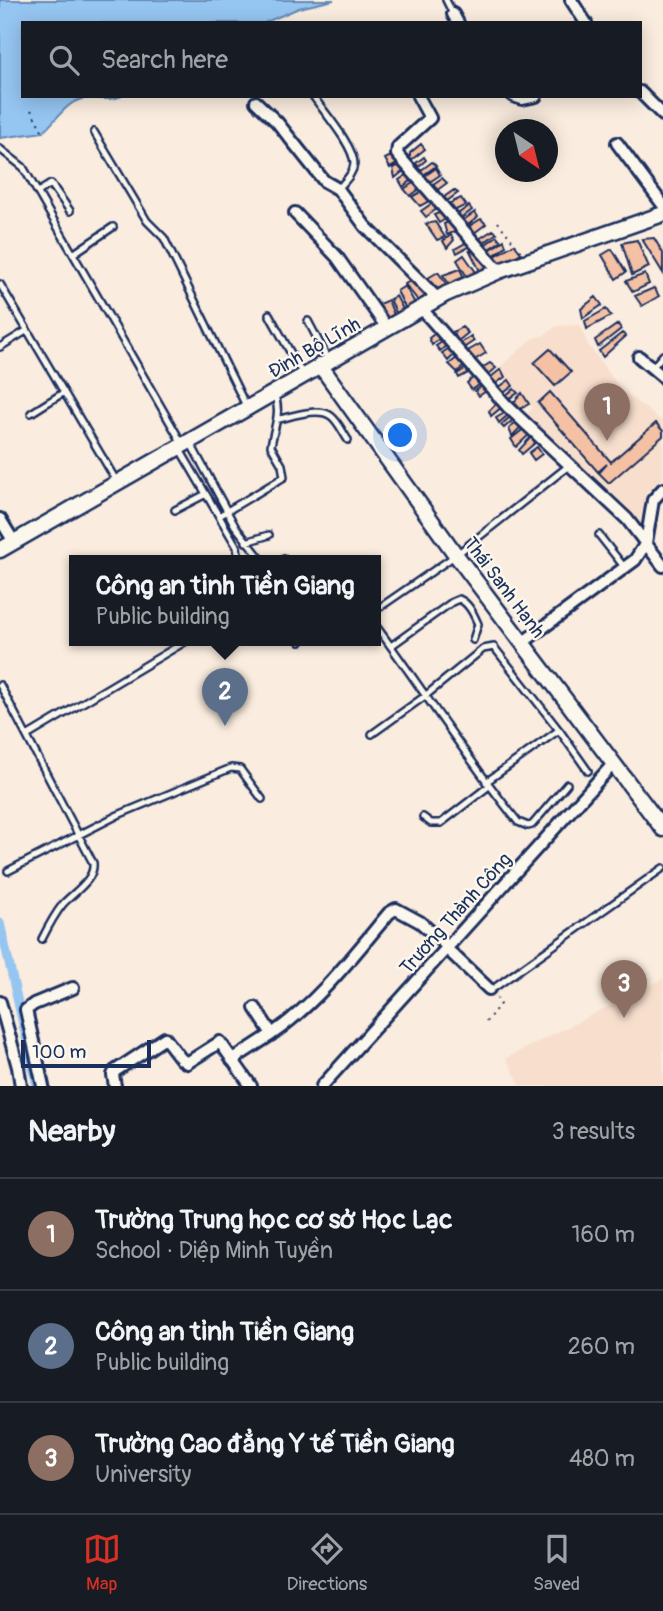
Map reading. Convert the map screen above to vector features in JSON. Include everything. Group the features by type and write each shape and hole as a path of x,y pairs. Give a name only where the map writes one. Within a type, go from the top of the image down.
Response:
{"main road":[{"name":"Đinh Bộ Lĩnh","path":"0,550 438,299 499,271 663,214"},
{"name":"Thái Sanh Hạnh","path":"324,363 456,555 663,829"}],"street":[{"path":"571,0 585,21"},
{"path":"642,94 663,115"},
{"path":"419,98 430,118 398,147 397,154 499,271"},
{"path":"256,102 277,122 324,181 338,189 365,226 438,299"},
{"path":"617,143 663,205"},
{"path":"295,213 337,257 387,328"},
{"path":"421,308 507,406 619,510 663,566"},
{"path":"639,357 663,377"},
{"path":"522,643 635,560 646,542 653,500 663,489"},
{"path":"0,519 14,542"},
{"name":"Trương Thành Công","path":"322,1086 614,763"},
{"path":"232,1060 296,1017 393,910 401,909 410,915 492,988"},
{"path":"43,1086 26,1010 27,1007 73,988"},
{"path":"0,1004 21,1086"},
{"path":"255,1008 272,1034"},
{"path":"116,1086 113,1075 115,1071 150,1045 165,1038 184,1062 220,1042 251,1086"}],"lane":[{"path":"446,0 455,19"},
{"path":"314,98 351,151 354,163 352,173 338,189"},
{"path":"94,132 147,220 164,239 247,408"},
{"path":"0,149 23,167 184,445 246,542 258,555"},
{"path":"38,192 51,184 70,211"},
{"path":"73,254 113,227"},
{"path":"0,284 117,482"},
{"path":"269,314 303,375"},
{"path":"308,321 324,363"},
{"path":"0,347 26,331"},
{"path":"652,368 663,355"},
{"path":"219,516 284,477 282,465 271,446 279,419 274,392"},
{"path":"31,413 63,393"},
{"path":"279,419 300,414 330,415 348,440"},
{"path":"184,445 238,555"},
{"path":"381,607 456,555 571,464"},
{"path":"175,510 214,490"},
{"path":"599,534 626,568"},
{"path":"246,542 269,536"},
{"path":"243,555 254,550"},
{"path":"391,646 452,601 459,599 472,612 478,624 473,640"},
{"path":"381,633 518,822 532,825 568,784"},
{"path":"27,736 178,646"},
{"path":"372,734 483,649 494,646 588,771"},
{"path":"0,685 93,863 94,870 89,878 63,905 41,939"},
{"path":"423,817 431,823 441,823 559,730"},
{"path":"8,871 118,815 231,768 240,769 262,799"},
{"path":"492,988 663,868"}],"path":[{"path":"31,110 43,132"},
{"path":"498,222 528,261"},
{"path":"486,1022 500,1004 492,988"}],"shaded area":[{"path":"580,325 587,343 621,390 663,422 663,478 646,493 639,531 596,481 524,418 533,408 498,369 533,338 542,336 557,326"},
{"path":"663,979 663,1086 521,1086 506,1058"}],"water":[{"path":"0,0 334,0 299,8 269,21 21,21 21,98 115,98 76,101 43,132 0,138"}],"building":[{"path":"421,144 425,149 410,161 410,153"},
{"path":"395,154 400,162 390,168 385,159"},
{"path":"424,157 426,160 418,167 416,163"},
{"path":"432,162 436,166 422,176 420,171"},
{"path":"403,164 406,169 395,178 393,168"},
{"path":"436,168 440,175 428,183 422,178"},
{"path":"408,174 412,180 403,187 399,180"},
{"path":"442,178 447,183 436,191 433,184"},
{"path":"416,181 421,188 410,196 404,189"},
{"path":"426,189 433,199 420,206 412,197"},
{"path":"454,190 458,193 447,201 444,197"},
{"path":"461,198 466,205 454,211 448,204"},
{"path":"434,202 438,208 426,217 421,211"},
{"path":"469,206 472,210 459,220 455,216"},
{"path":"444,211 449,217 439,223 434,215"},
{"path":"475,212 478,217 464,228 462,221"},
{"path":"481,219 486,224 473,234 468,227"},
{"path":"452,220 459,230 447,235 444,224"},
{"path":"435,222 445,237 437,240 426,224"},
{"path":"493,230 497,233 482,244 479,239"},
{"path":"451,235 454,240 447,248 443,241"},
{"path":"497,236 501,241 487,250 486,244"},
{"path":"654,238 663,253 663,273 642,239"},
{"path":"504,240 506,246 492,257 487,252"},
{"path":"637,240 649,267 632,275 622,243"},
{"path":"469,241 472,245 457,253 455,249"},
{"path":"514,244 521,253 497,267 494,257"},
{"path":"612,249 626,272 616,279 602,255"},
{"path":"470,251 479,251 490,266 480,271"},
{"path":"464,255 478,275 470,282 457,260"},
{"path":"460,269 465,280 451,287 443,275"},
{"path":"438,272 447,285 436,290 428,278"},
{"path":"645,274 649,284 633,292 626,281"},
{"path":"414,279 430,297 420,303 405,284"},
{"path":"405,286 416,305 406,309 397,291"},
{"path":"654,288 659,296 642,306 635,296"},
{"path":"396,296 404,311 397,315 390,299"},
{"path":"596,297 602,305 583,318 581,309"},
{"path":"388,300 394,315 388,321 379,304"},
{"path":"606,309 611,316 587,329 585,321"},
{"path":"618,324 621,329 598,347 595,340"},
{"path":"462,327 468,333 458,341 453,332"},
{"path":"438,331 442,336 432,345 429,338"},
{"path":"622,333 626,336 603,357 599,351"},
{"path":"471,336 474,341 462,349 458,345"},
{"path":"445,340 448,344 440,351 436,346"},
{"path":"480,344 486,353 473,361 466,352"},
{"path":"452,346 457,352 448,361 442,353"},
{"path":"550,349 571,372 555,386 534,363"},
{"path":"461,355 467,364 457,372 449,364"},
{"path":"490,363 496,368 487,376 482,368"},
{"path":"468,367 472,371 459,378 457,374"},
{"path":"501,369 505,377 494,385 491,377"},
{"path":"476,375 483,382 472,390 467,383"},
{"path":"509,380 513,386 502,394 498,388"},
{"path":"484,384 489,389 479,396 475,391"},
{"path":"514,389 518,393 508,399 506,395"},
{"path":"550,392 611,462 656,423 663,431 663,436 609,483 599,473 607,464 598,472 538,403"},
{"path":"522,393 529,404 520,409 514,402"},
{"path":"499,401 503,406 491,416 489,411"},
{"path":"506,412 508,415 499,423 496,418"},
{"path":"511,416 514,419 504,428 501,425"},
{"path":"516,421 521,427 512,436 509,429"},
{"path":"526,427 531,433 516,447 511,439"},
{"path":"532,436 535,443 522,454 519,450"},
{"path":"537,447 542,454 534,460 529,453"}],"waterway":[{"path":"0,923 37,1086"}],"place":[{"name":"Trường Trung học cơ sở Học Lạc","path":"607,441"},
{"name":"Công an tỉnh Tiền Giang","path":"225,726"},
{"name":"Trường Cao đẳng Y tế Tiền Giang","path":"624,1018"}]}
